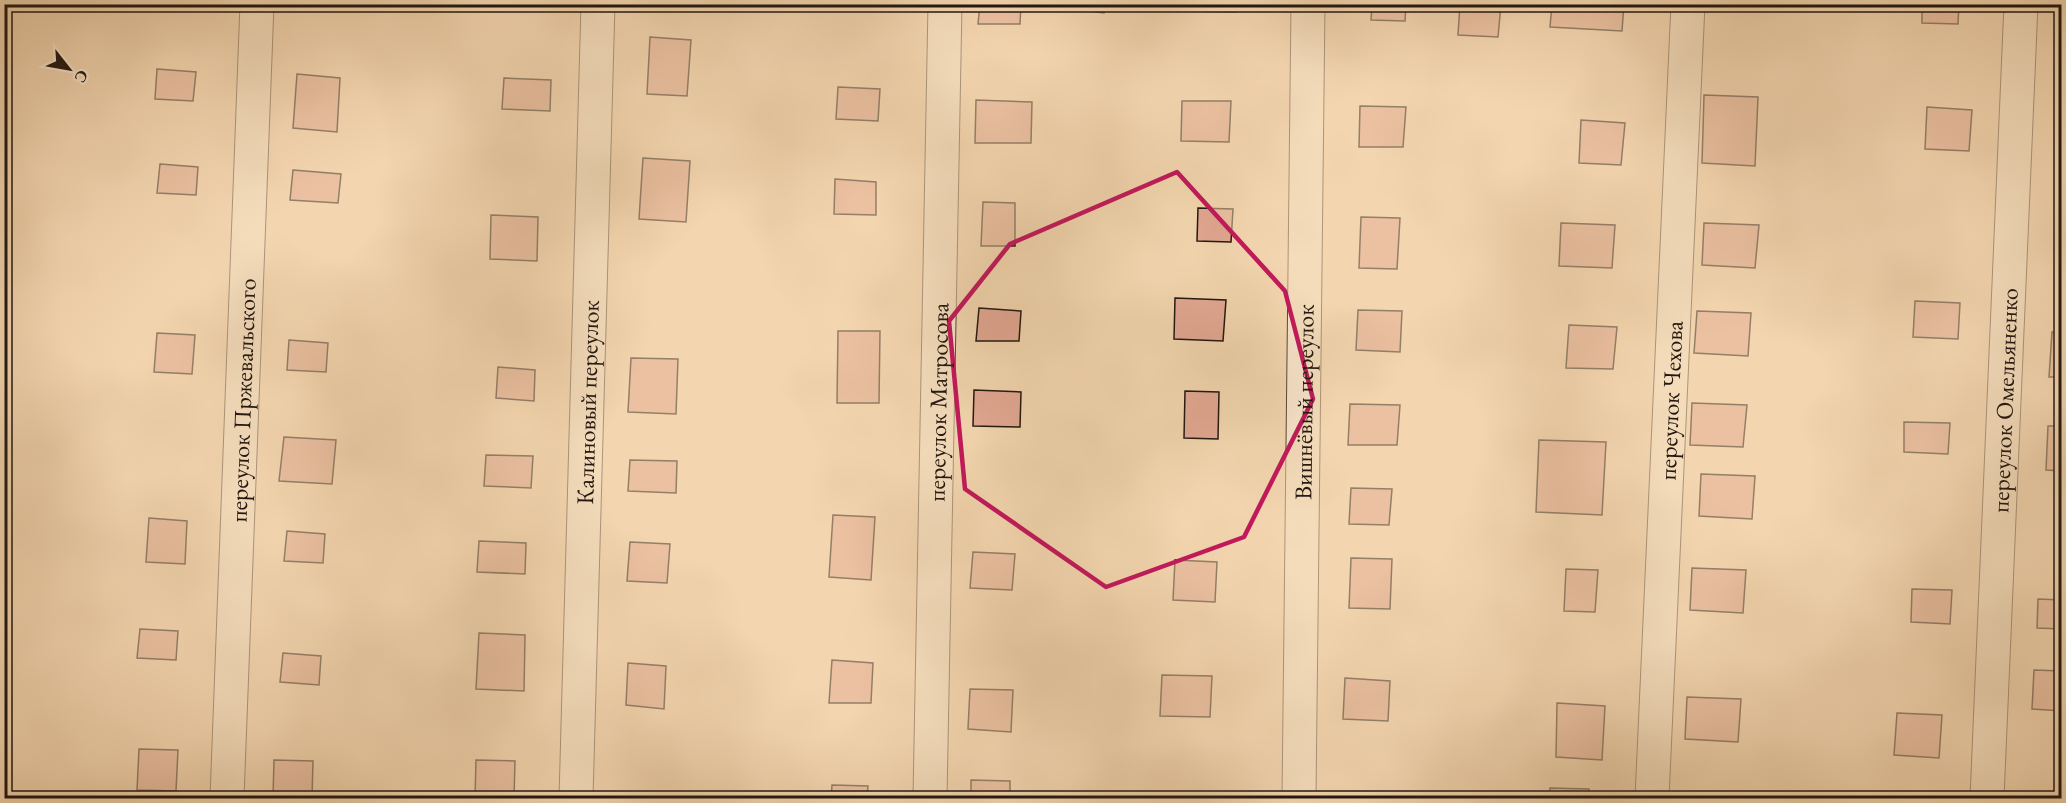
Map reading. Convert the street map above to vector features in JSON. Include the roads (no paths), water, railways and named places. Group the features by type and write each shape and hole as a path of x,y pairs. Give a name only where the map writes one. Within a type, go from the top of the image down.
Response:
{"street":[{"name":"переулок Пржевальского","path":"227,798 256,4"},
{"name":"Калиновый переулок","path":"576,798 598,4"},
{"name":"переулок Матросова","path":"930,798 945,4"},
{"name":"Вишнёвый переулок","path":"1299,798 1308,4"},
{"name":"переулок Чехова","path":"1652,798 1688,4"},
{"name":"переулок Омельяненко","path":"1987,798 2021,4"}]}
